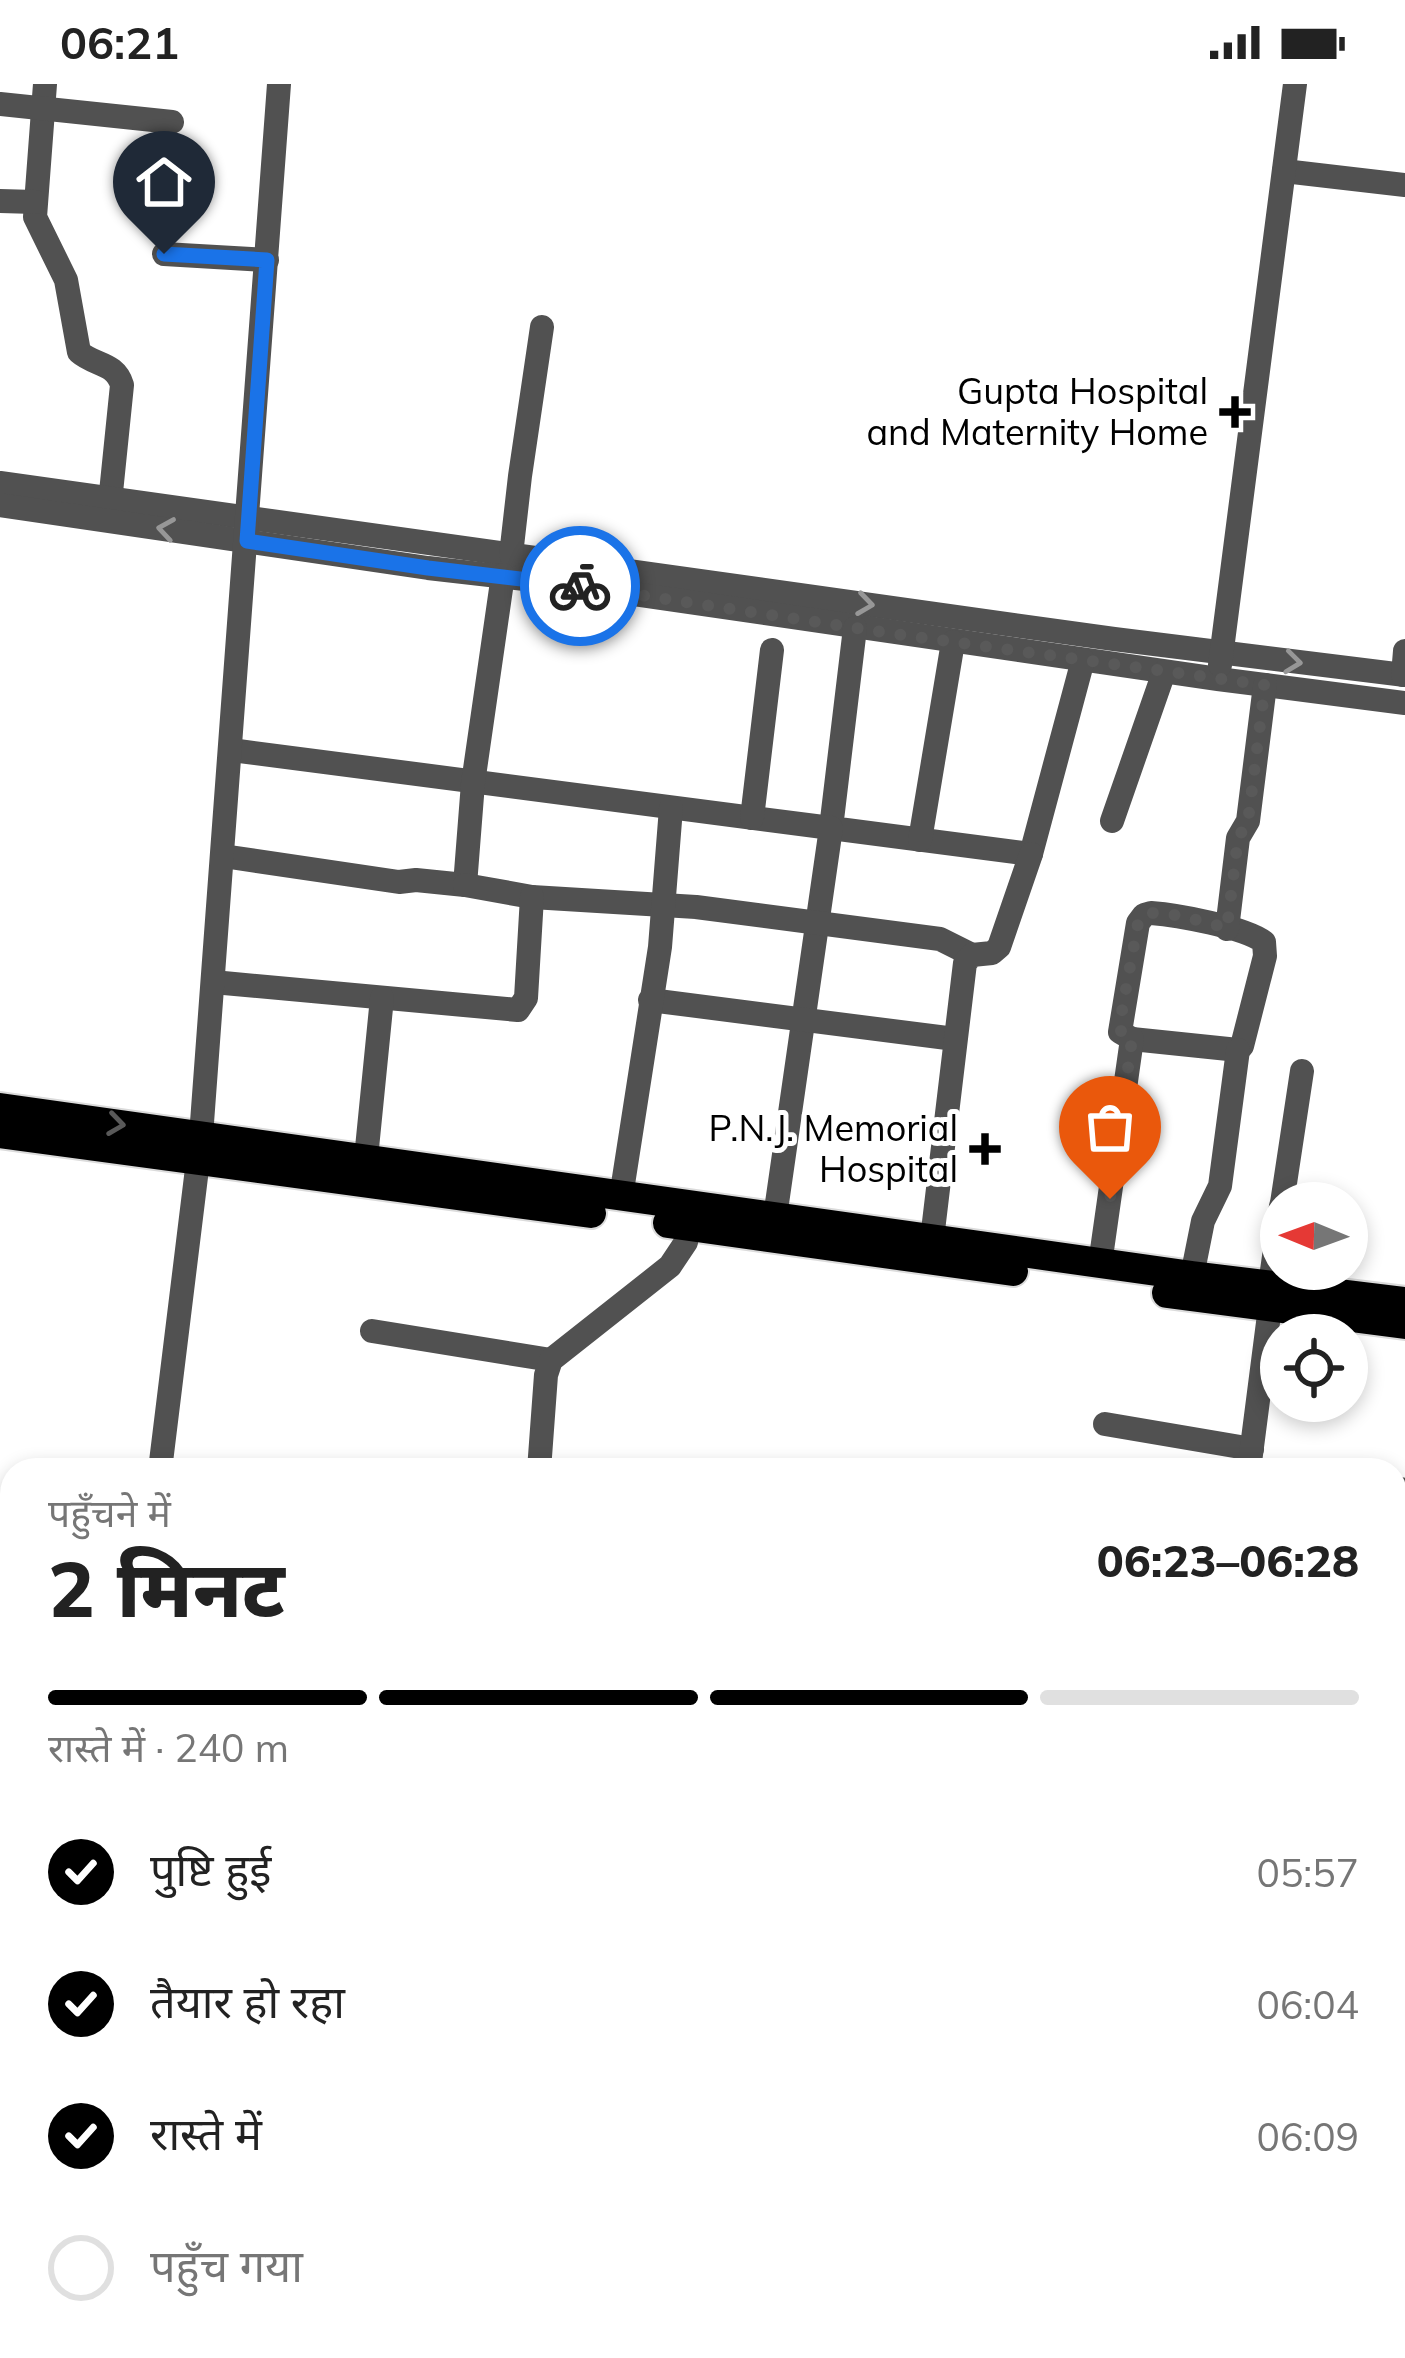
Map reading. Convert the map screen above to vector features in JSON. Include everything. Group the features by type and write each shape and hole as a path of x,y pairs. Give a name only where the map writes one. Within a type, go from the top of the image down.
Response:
{"main road":[{"path":"0,1108 200,1148 689,1226 932,1239 1192,1276 1405,1324"},
{"path":"0,1133 366,1158 775,1216 816,1234 1270,1296 1405,1302"}],"street":[{"path":"161,1458 200,1148 279,84"},
{"path":"1218,680 1295,84"},
{"path":"43,96 35,202 39,230 66,280 79,352 112,367 122,385 109,509"},
{"path":"0,104 43,96 172,122"},
{"path":"1284,171 1405,185"},
{"path":"0,201 35,202"},
{"path":"164,254 267,260"},
{"path":"465,885 473,782 542,327"},
{"path":"0,483 109,509 248,530 428,568 507,565 1221,653 1404,667"},
{"path":"0,505 109,509"},
{"path":"507,565 855,628 1405,703"},
{"path":"775,1216 855,628"},
{"path":"920,840 953,642"},
{"path":"752,818 772,650"},
{"path":"223,856 532,897 663,904 818,922 940,939 972,955 992,953 1000,947 1031,854 1083,660"},
{"path":"1112,821 1164,672"},
{"path":"1227,928 1238,838 1248,821 1265,685"},
{"path":"231,750 1031,854"},
{"path":"620,1197 660,947 671,808"},
{"path":"213,982 518,1010 526,998 532,897"},
{"path":"1192,1276 1203,1221 1220,1186 1238,1050 1266,948 1259,937 1170,914 1151,913 1140,919 1119,1027 1123,1035 1238,1050"},
{"path":"932,1239 965,963 972,955"},
{"path":"366,1158 382,998"},
{"path":"650,1000 955,1039"},
{"path":"1100,1264 1132,1039"},
{"path":"1285,1182 1303,1071"},
{"path":"540,1458 551,1360 670,1266 686,1242 689,1226"},
{"path":"1256,1458 1271,1290"},
{"path":"372,1331 551,1360"},
{"path":"1105,1424 1233,1458"}],"way so far":[{"path":"580,586 1265,685 1248,821 1238,838 1227,928 1170,914 1151,913 1138,923 1119,1027 1132,1039 1110,1199"}],"place":[{"name":"Gupta Hospital and Maternity Home","path":"1235,412"},
{"name":"P.N.J. Memorial Hospital","path":"985,1149"}],"route":[{"path":"164,254 267,260 247,541 580,586"}]}
